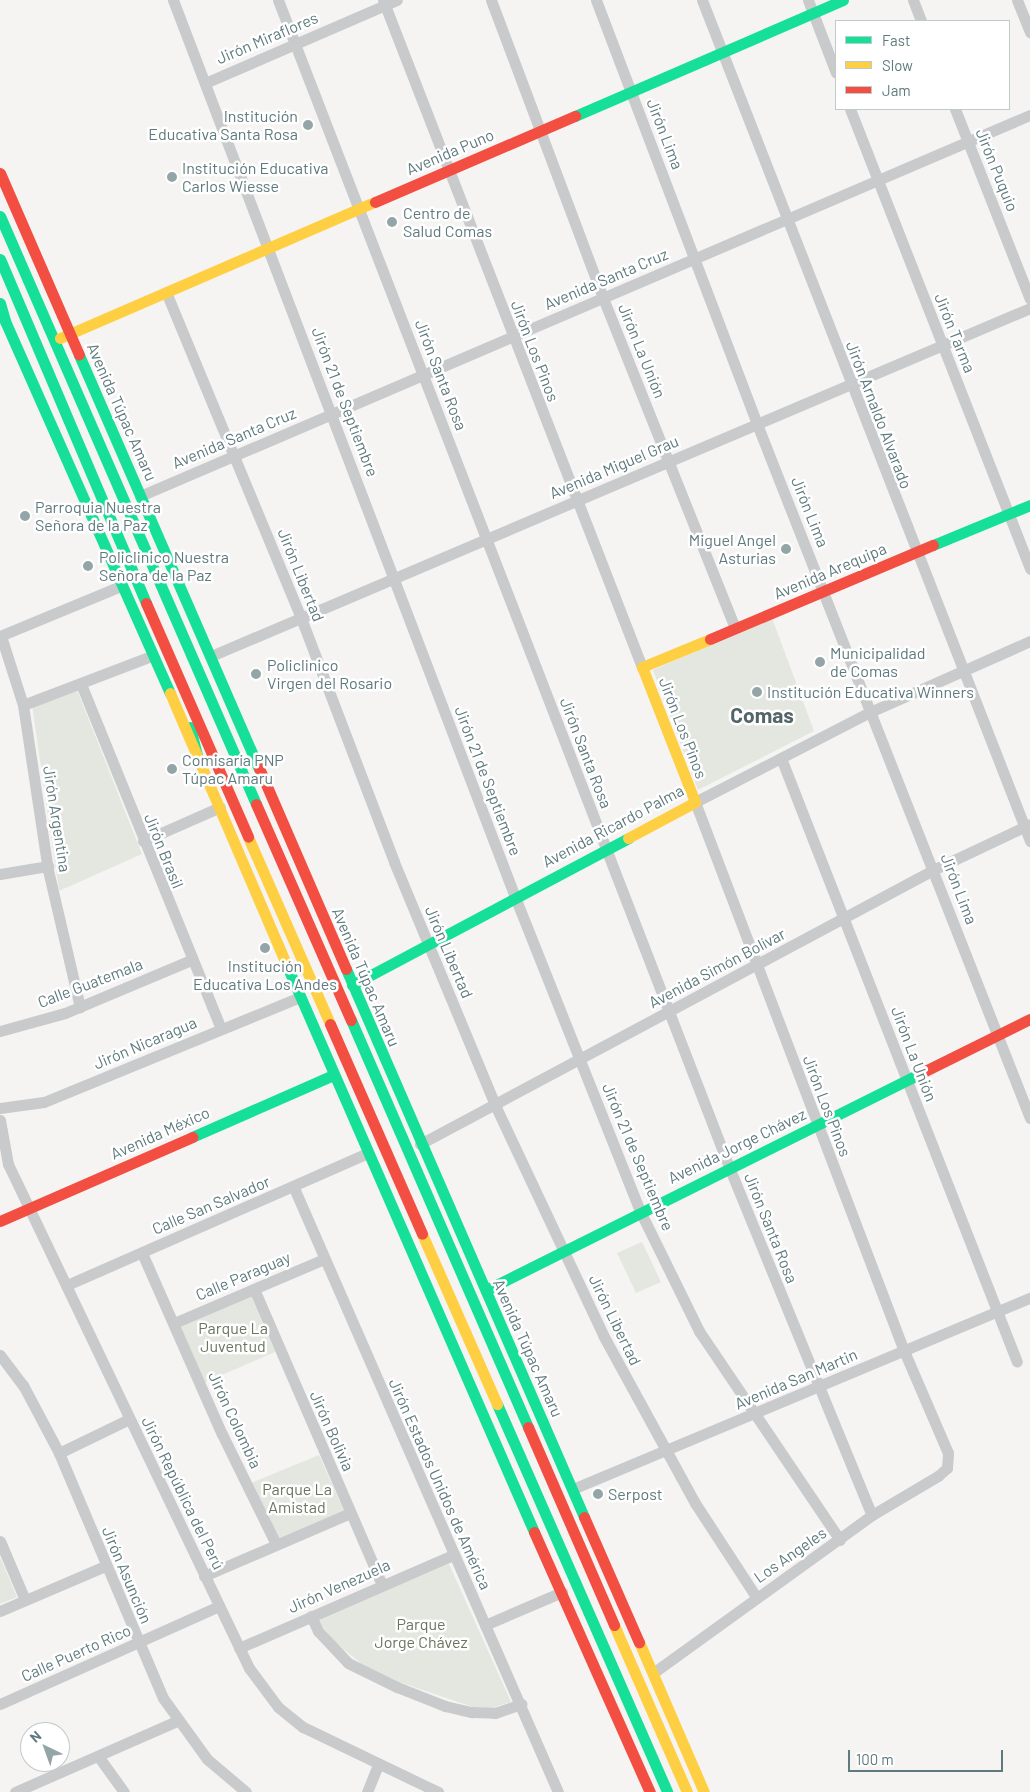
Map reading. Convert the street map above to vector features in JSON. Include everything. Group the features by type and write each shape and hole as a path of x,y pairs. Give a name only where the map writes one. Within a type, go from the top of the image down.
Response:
{"main road":[{"name":"Avenida Puno","path":"40,347 842,0"},
{"name":"Avenida Túpac Amaru","path":"0,173 420,1144 575,1488 704,1792"},
{"name":"Avenida Túpac Amaru","path":"0,216 687,1792"},
{"path":"0,259 40,347 154,622 667,1792"},
{"path":"0,303 5,322 151,656 220,807 367,1153 415,1252 650,1792"},
{"name":"Avenida Arequipa","path":"642,667 1030,505"},
{"path":"154,622 153,634 191,730 198,758"},
{"name":"Jirón Los Pinos","path":"642,667 695,802"},
{"name":"Avenida Ricardo Palma","path":"352,985 605,848 695,802"},
{"name":"Avenida Jorge Chávez","path":"486,1290 729,1167 1030,1019"},
{"name":"Avenida México","path":"0,1221 333,1075"}],"street":[{"name":"Jirón 21 de Septiembre","path":"173,0 515,897 640,1212 698,1331 840,1540"},
{"name":"Jirón Santa Rosa","path":"278,0 424,374 484,540 729,1167 872,1515"},
{"name":"Jirón Miraflores","path":"204,83 384,3 397,0"},
{"name":"Jirón La Unión","path":"490,0 603,298 735,628"},
{"name":"Jirón Lima","path":"596,0 757,424 825,590 870,712 935,870 1030,1118"},
{"name":"Jirón Arnaldo Alvarado","path":"702,0 961,672 1027,826 1030,841"},
{"path":"808,0 835,70"},
{"path":"913,0 921,20"},
{"path":"1017,0 1030,33"},
{"name":"Jirón Los Pinos","path":"384,3 447,171 642,667"},
{"name":"Jirón Tarma","path":"850,110 1030,568"},
{"name":"Jirón Puquio","path":"955,110 1030,299"},
{"name":"Avenida Santa Cruz","path":"140,496 1030,115"},
{"name":"Jirón Libertad","path":"166,292 302,618 394,862 495,1105 603,1335 665,1451 757,1598"},
{"name":"Avenida Miguel Grau","path":"210,656 1030,308"},
{"path":"1,636 120,586"},
{"name":"Jirón Argentina","path":"1,636 23,705 48,866 80,1007"},
{"name":"Avenida Ricardo Palma","path":"695,802 870,712 1030,641"},
{"path":"23,705 151,656"},
{"name":"Jirón Brasil","path":"80,684 191,960 221,1028"},
{"name":"Jirón La Unión","path":"781,758 1017,1362"},
{"name":"Jirón Los Pinos","path":"695,802 904,1352 948,1454 947,1468"},
{"path":"143,842 220,807"},
{"name":"Avenida Simón Bolívar","path":"420,1144 580,1061 935,870 1027,826"},
{"path":"0,874 48,866"},
{"name":"Calle Guatemala","path":"0,1031 80,1007 191,960"},
{"name":"Jirón Nicaragua","path":"0,1108 44,1102 300,997"},
{"name":"Jirón República del Perú","path":"0,1120 8,1164 249,1668 278,1707 303,1727 378,1765 438,1792"},
{"name":"Calle San Salvador","path":"67,1285 294,1188 367,1153"},
{"name":"Jirón Estados Unidos de América","path":"294,1188 558,1792"},
{"name":"Jirón Colombia","path":"142,1253 222,1434 276,1544"},
{"name":"Calle Paraguay","path":"174,1323 324,1259"},
{"name":"Jirón Bolivia","path":"254,1289 382,1585"},
{"name":"Avenida San Martin","path":"575,1488 754,1415 1030,1298"},
{"name":"Jirón Asunción","path":"0,1355 23,1385 59,1453 105,1566 163,1698 177,1721 207,1758 246,1792"},
{"path":"59,1453 129,1419"},
{"name":"Los Angeles","path":"653,1673 840,1540 872,1515 938,1476 947,1468"},
{"path":"204,1576 350,1513"},
{"path":"0,1541 25,1600"},
{"name":"Jirón Venezuela","path":"239,1648 453,1555"},
{"path":"0,1611 105,1566"},
{"path":"484,1625 562,1592"},
{"name":"Calle Puerto Rico","path":"0,1704 139,1644 219,1606"},
{"path":"310,1616 318,1631 348,1662 388,1683 445,1706 472,1712 495,1713 521,1704"},
{"path":"15,1792 177,1721"},
{"path":"98,1756 124,1792"},
{"path":"367,1792 378,1765"}],"green space":[{"path":"772,618 814,731 698,790 653,670"},
{"path":"77,690 142,854 59,891 32,705"},
{"path":"642,1242 661,1282 636,1293 617,1253"},
{"name":"Parque La Juventud","path":"251,1296 275,1352 203,1383 180,1327"},
{"name":"Parque La Amistad","path":"319,1455 344,1511 278,1540 251,1483"},
{"path":"0,1557 17,1597 0,1604"},
{"name":"Parque Jorge Chávez","path":"449,1564 511,1702 491,1708 473,1707 399,1682 362,1664 337,1644 317,1620"}],"traffic: fast":[{"path":"575,116 843,0"},
{"path":"0,216 256,804"},
{"path":"0,259 146,603"},
{"path":"0,303 5,321 170,693"},
{"path":"79,355 259,768"},
{"path":"933,545 1030,505"},
{"path":"190,727 198,758"},
{"path":"352,985 628,838"},
{"path":"287,966 534,1532"},
{"path":"346,969 584,1517"},
{"path":"351,1020 528,1427"},
{"path":"486,1290 919,1074"},
{"path":"192,1137 333,1075"},
{"path":"497,1404 667,1792"}],"traffic: slow":[{"path":"60,338 375,202"},
{"path":"628,838 695,802 642,667 710,639"},
{"path":"170,693 287,966"},
{"path":"248,837 330,1024"},
{"path":"422,1234 497,1404"},
{"path":"614,1625 687,1792"},
{"path":"639,1642 704,1792"}],"traffic: jam":[{"path":"375,202 575,116"},
{"path":"0,173 79,355"},
{"path":"710,639 933,545"},
{"path":"146,603 248,837"},
{"path":"259,768 346,969"},
{"path":"256,804 351,1020"},
{"path":"919,1074 1030,1019"},
{"path":"330,1024 422,1234"},
{"path":"0,1221 192,1137"},
{"path":"528,1427 614,1625"},
{"path":"584,1517 639,1642"},
{"path":"534,1532 650,1792"}],"place":[{"name":"Institución Educativa Santa Rosa","path":"308,125"},
{"name":"Institución Educativa Carlos Wiesse","path":"172,177"},
{"name":"Centro de Salud Comas","path":"392,222"},
{"name":"Parroquia Nuestra Señora de la Paz","path":"25,516"},
{"name":"Miguel Angel Asturias","path":"786,549"},
{"name":"Policlinico Nuestra Señora de la Paz","path":"88,566"},
{"name":"Municipalidad de Comas","path":"820,662"},
{"name":"Policlinico Virgen del Rosario","path":"256,674"},
{"name":"Institución Educativa Winners","path":"757,692"},
{"name":"Comisaría PNP Túpac Amaru","path":"172,769"},
{"name":"Institución Educativa Los Andes","path":"265,948"},
{"name":"Serpost","path":"598,1494"}],"district":[{"name":"Comas","path":"762,715"}]}
